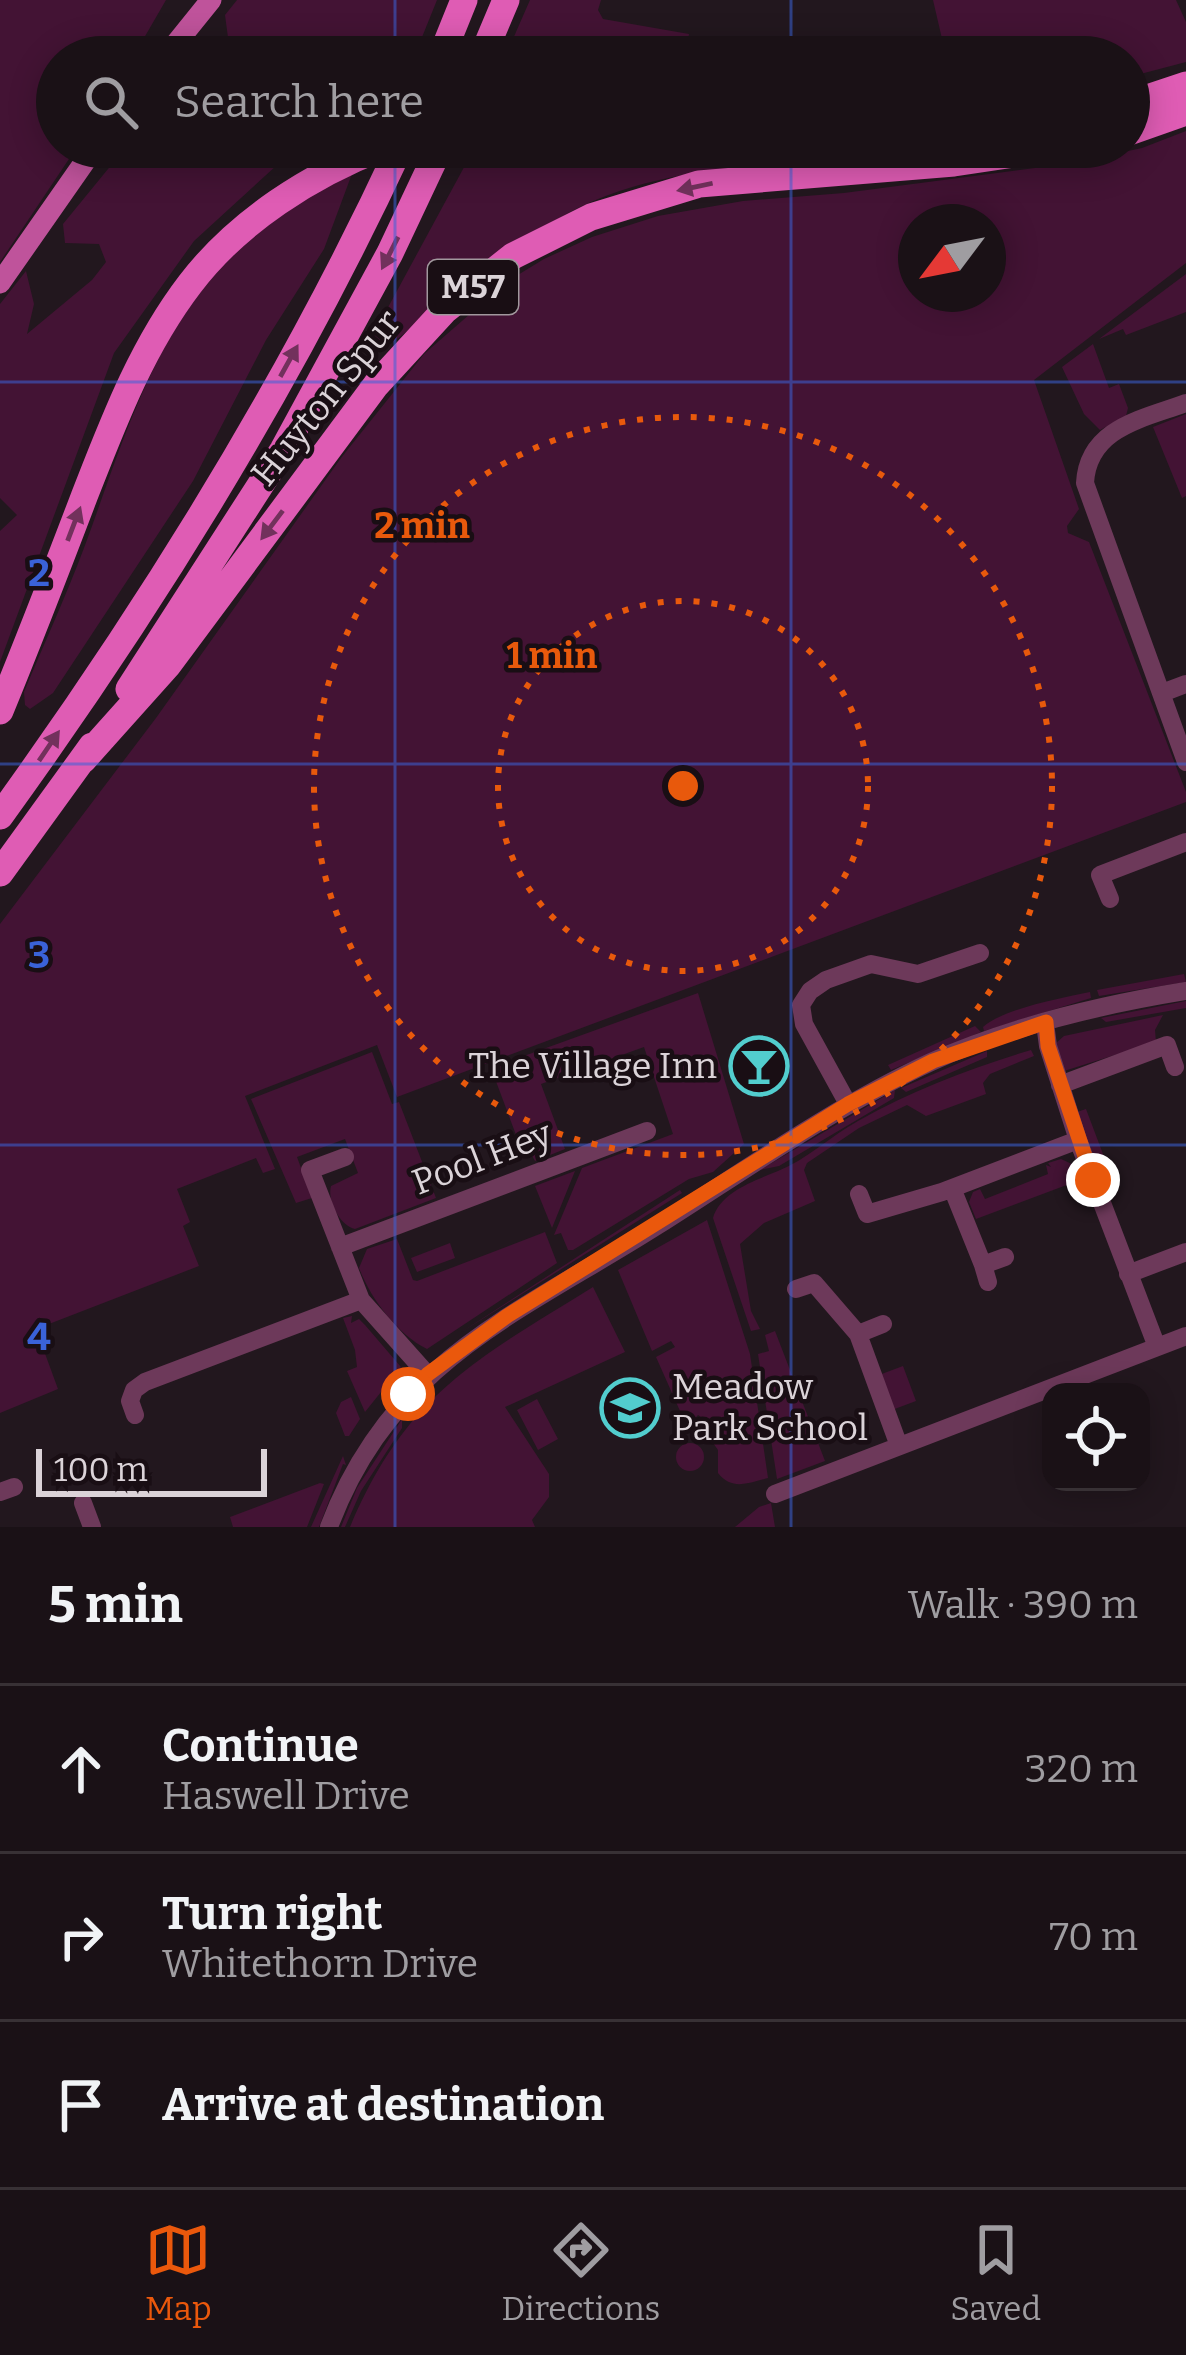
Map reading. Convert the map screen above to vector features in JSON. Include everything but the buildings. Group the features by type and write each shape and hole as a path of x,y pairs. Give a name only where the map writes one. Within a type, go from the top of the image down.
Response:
{"highway":[{"path":"449,36 464,0"},
{"path":"491,36 506,0"},
{"path":"1150,97 1186,85"},
{"path":"1150,125 1186,112"},
{"path":"0,711 117,413 154,336 192,280 247,226 332,168"},
{"path":"0,816 160,580 237,453 355,243 390,168"},
{"name":"M57","path":"0,873 83,760 283,450 390,253 430,168"},
{"name":"Huyton Spur","path":"83,760 168,665 376,385 444,311 513,256 591,217 699,184 893,168"}],"main road":[{"path":"182,36 211,0"},
{"path":"0,284 80,168"}],"street":[{"path":"1186,403 1112,432 1096,446 1086,468 1090,503 1186,761"},
{"path":"1162,693 1186,684"},
{"path":"1110,899 1100,874 1186,842"},
{"path":"848,1104 804,1024 801,1006 810,991 871,964 918,974 980,953"},
{"path":"329,1527 367,1448 428,1374 507,1316 848,1104 933,1061 1046,1022 1186,991"},
{"path":"1046,1022 1078,1140 1157,1347"},
{"path":"1060,1085 1167,1045 1175,1066"},
{"name":"Pool Hey","path":"340,1247 646,1131"},
{"path":"859,1194 867,1214 1078,1140"},
{"path":"345,1156 310,1170 361,1300 428,1374"},
{"path":"952,1188 985,1274 1005,1258"},
{"path":"1128,1274 1186,1252"},
{"path":"796,1289 814,1283 857,1334 899,1446"},
{"path":"135,1415 130,1402 134,1390 145,1382 361,1300"},
{"path":"857,1334 883,1324"},
{"path":"776,1494 1186,1336"}],"shaded area":[{"path":"0,0 166,0 145,36 36,36 36,168 63,168 0,262"},
{"path":"237,0 437,0 422,36 228,36 225,15"},
{"path":"530,0 601,0 598,10 603,19 689,34 689,36 514,36"},
{"path":"933,0 1176,0 1186,22 1186,62 1150,71 1150,36 941,36"},
{"path":"1186,131 1186,263 1034,380 1079,509 1067,526 1068,533 1089,542 1186,802 397,1097 377,1045 245,1096 275,1169 263,1173 256,1158 177,1189 190,1222 183,1226 199,1266 36,1329 58,1389 0,1413 0,924 156,718 341,458 424,354 508,281 544,259 592,237 658,216 743,201 1035,168 1150,168 1150,145"},
{"path":"109,168 274,168 194,241 114,353 0,662 0,531 17,515 0,498 0,304 26,271 34,304 27,334 92,280 106,262 99,244 65,243 63,224"},
{"path":"464,168 739,168 658,180 590,202 499,256 400,337 380,349 369,352 366,348"},
{"path":"353,171 324,249 266,340 193,481 53,693 30,709 24,692 143,392 181,318 246,241"},
{"path":"1186,274 1186,312 1126,335 1123,329 1099,339"},
{"path":"1093,344 1109,388 1119,384 1128,408 1126,416 1100,430 1084,414 1062,367"},
{"path":"1186,414 1186,496 1182,498 1153,427"},
{"path":"1184,974 1186,982 1099,996 1097,990"},
{"path":"1090,992 1091,998 984,1031 992,1021 1018,1010"},
{"path":"698,993 744,1144 713,1172 689,1179 568,1250 561,1233 554,1235 582,1168 673,1134 644,1047 541,1084 565,1149 535,1161 530,1152 522,1151 491,1068"},
{"path":"1186,1001 1186,1008 1106,1022 1101,1018"},
{"path":"1163,1015 1155,1030 1156,1042 1064,1071 1056,1043 1064,1036"},
{"path":"975,1026 981,1032 891,1070 888,1065"},
{"path":"1031,1050 1034,1056 990,1074 983,1083 986,1094 926,1116 907,1105 859,1128 807,1163 804,1170 815,1201 764,1223 740,1244 751,1311 760,1329 751,1331 713,1218 723,1201 900,1099"},
{"path":"987,1051 987,1057 906,1092 901,1088"},
{"path":"372,1052 392,1104 399,1102 436,1198 355,1229 339,1217 331,1198 331,1186 358,1173 345,1139 297,1157 312,1198 296,1203 251,1099"},
{"path":"895,1090 894,1098 779,1166 760,1170"},
{"path":"1086,1109 1109,1170 1100,1173 1077,1112"},
{"path":"1061,1159 1074,1165 1080,1180 976,1219 969,1202 973,1192 980,1189 985,1199 1048,1174 1046,1165 1051,1167 1048,1163"},
{"path":"575,1171 552,1228 535,1186"},
{"path":"680,1190 682,1193 460,1333"},
{"path":"707,1220 750,1354 768,1478 748,1483 729,1482 718,1473 718,1450 711,1440 717,1429 698,1415 689,1425 684,1420 656,1357 675,1347 671,1341 652,1351 618,1270"},
{"path":"545,1232 557,1263 427,1349 386,1314 359,1268 367,1249 397,1239 417,1281"},
{"path":"450,1243 455,1258 417,1272 411,1258"},
{"path":"593,1287 625,1352 505,1407 549,1474 549,1497 532,1520 535,1527 350,1527 395,1444 449,1384"},
{"path":"352,1316 351,1323 359,1319 401,1367 365,1412 347,1371 357,1367 343,1318"},
{"path":"775,1331 825,1461 777,1479 758,1354 769,1351 765,1335"},
{"path":"903,1366 916,1401 892,1410 879,1375"},
{"path":"351,1397 360,1419 345,1436 336,1413 341,1402"},
{"path":"537,1399 558,1439 538,1450 517,1410"},
{"path":"402,1419 402,1428 341,1527 357,1488"},
{"path":"690,1443 700,1447 704,1457 700,1467 690,1471 680,1467 676,1457 680,1447"},
{"path":"343,1456 346,1465 319,1527 311,1527"},
{"path":"324,1484 307,1527 233,1527 230,1517"},
{"path":"771,1503 775,1527 735,1527 759,1507"}],"place":[{"name":"The Village Inn","path":"759,1066"},
{"name":"Meadow Park School","path":"630,1408"}],"route":[{"path":"408,1394 466,1343 848,1104 933,1061 1046,1022 1048,1046 1093,1180"}]}
